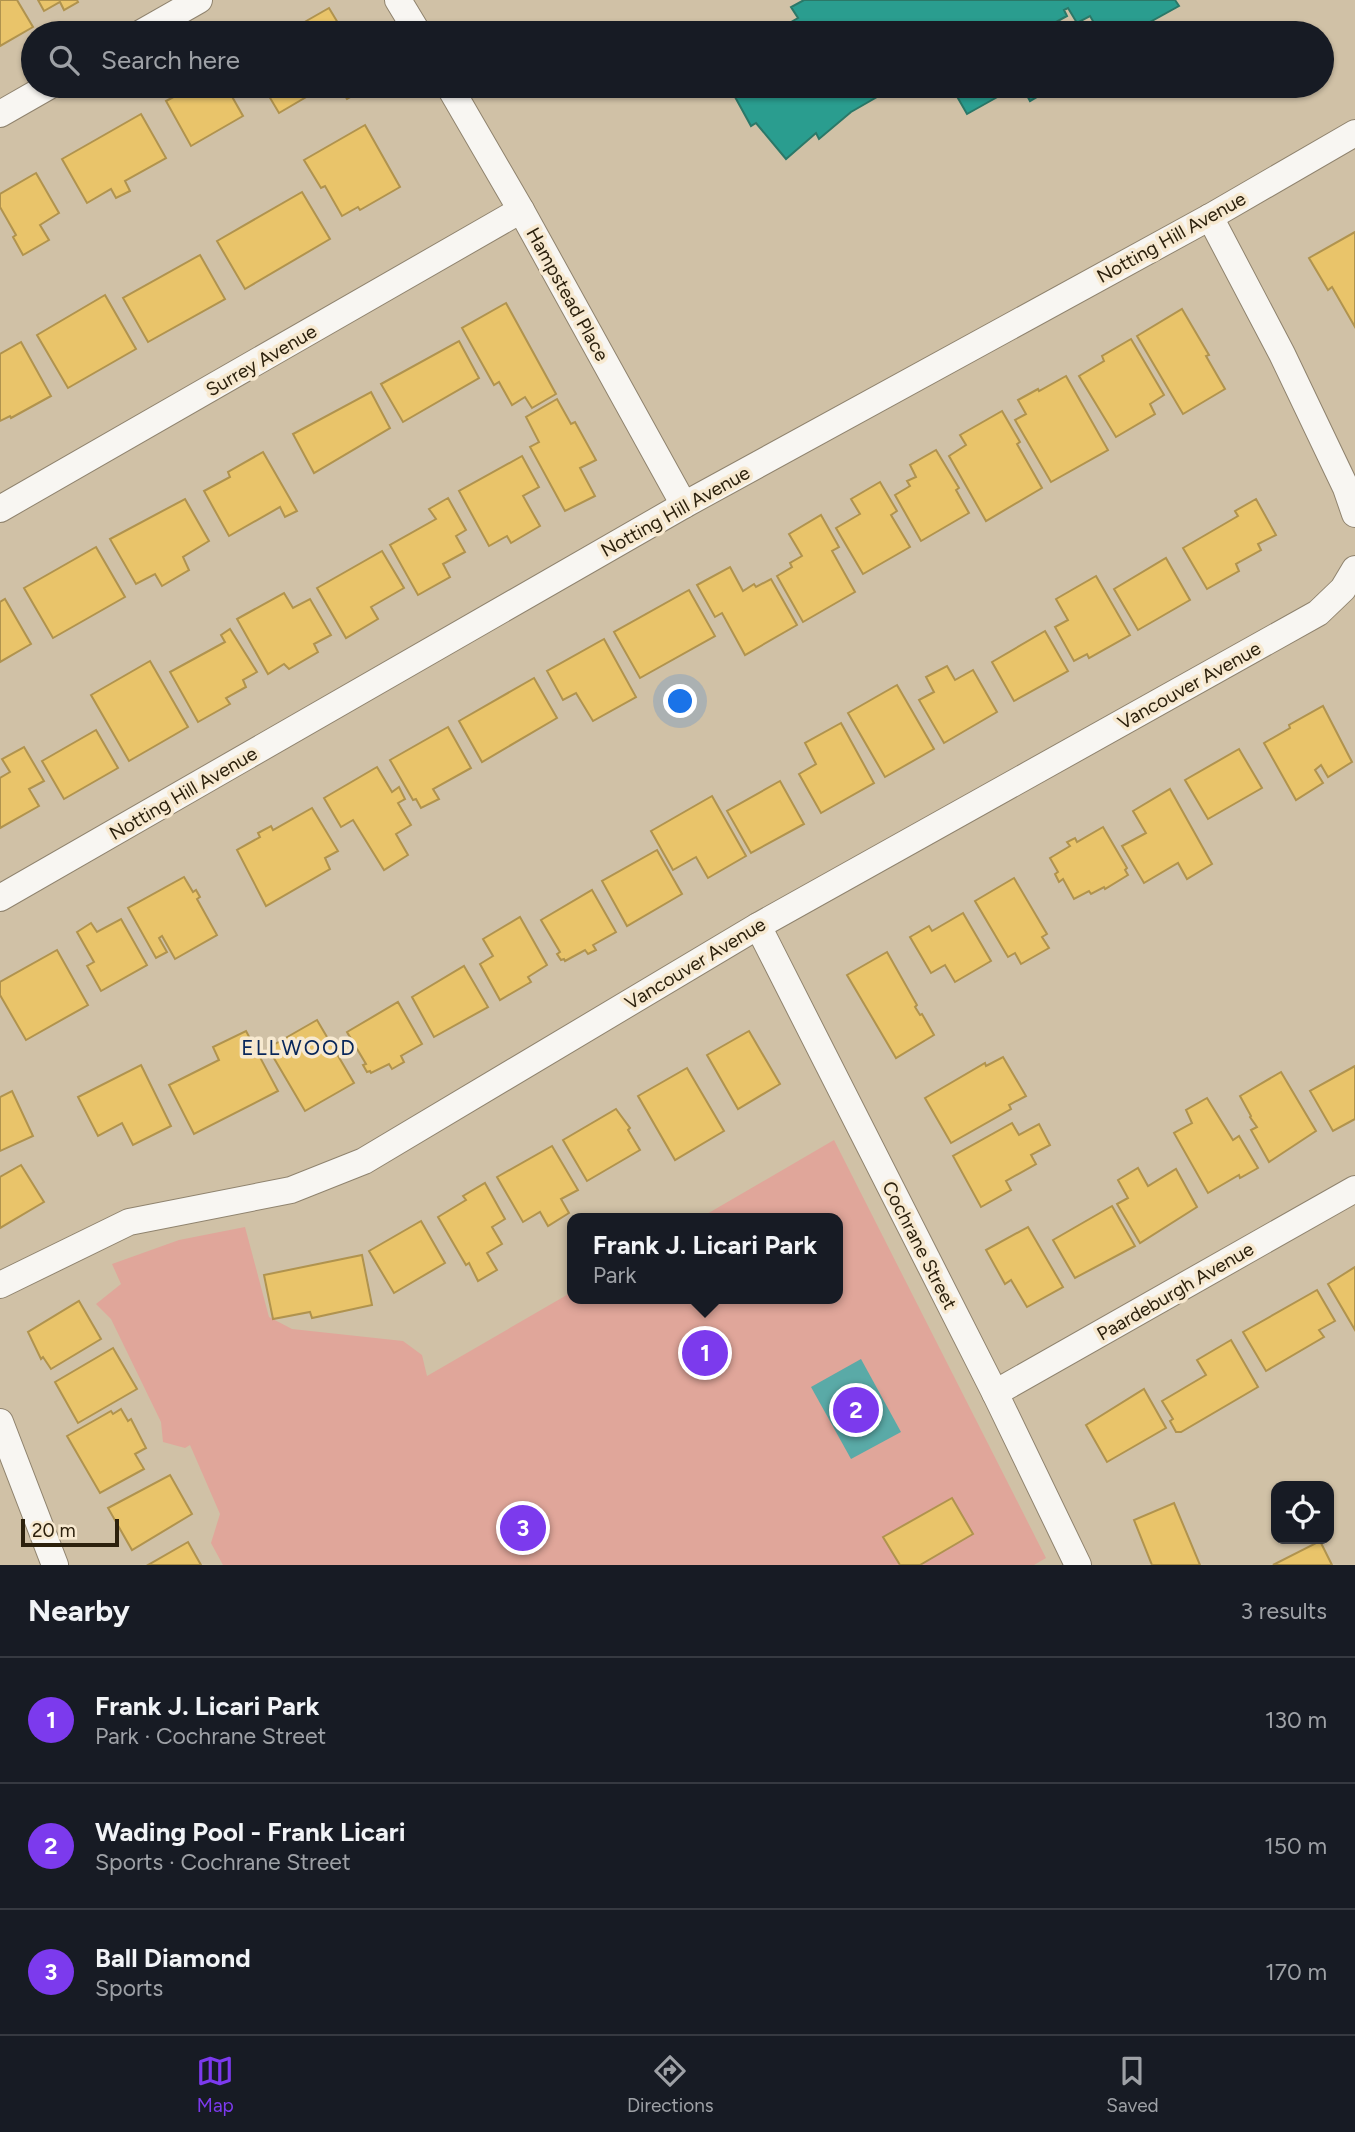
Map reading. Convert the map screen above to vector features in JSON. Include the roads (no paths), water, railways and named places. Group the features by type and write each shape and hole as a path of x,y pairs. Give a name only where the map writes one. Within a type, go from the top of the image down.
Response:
{"street":[{"path":"162,21 199,0"},
{"path":"398,0 411,21"},
{"path":"0,114 29,98"},
{"name":"Hampstead Place","path":"456,98 684,505"},
{"name":"Notting Hill Avenue","path":"0,898 684,505 1210,217 1355,134"},
{"name":"Surrey Avenue","path":"0,509 521,210"},
{"path":"1210,217 1282,354 1346,488 1355,514"},
{"name":"Vancouver Avenue","path":"0,1285 129,1222 291,1190 364,1161 758,926 1318,613 1343,589 1355,569"},
{"name":"Cochrane Street","path":"758,926 995,1393 1078,1565"},
{"name":"Paardeburgh Avenue","path":"995,1393 1355,1189"},
{"path":"0,1422 55,1565"}],"water":[{"path":"861,1359 901,1432 851,1459 811,1387"}],"place":[{"name":"Frank J. Licari Park","path":"705,1353"},
{"name":"Wading Pool - Frank Licari","path":"856,1410"},
{"name":"Ball Diamond","path":"523,1528"}],"district":[{"name":"ELLWOOD","path":"299,1048"}]}
